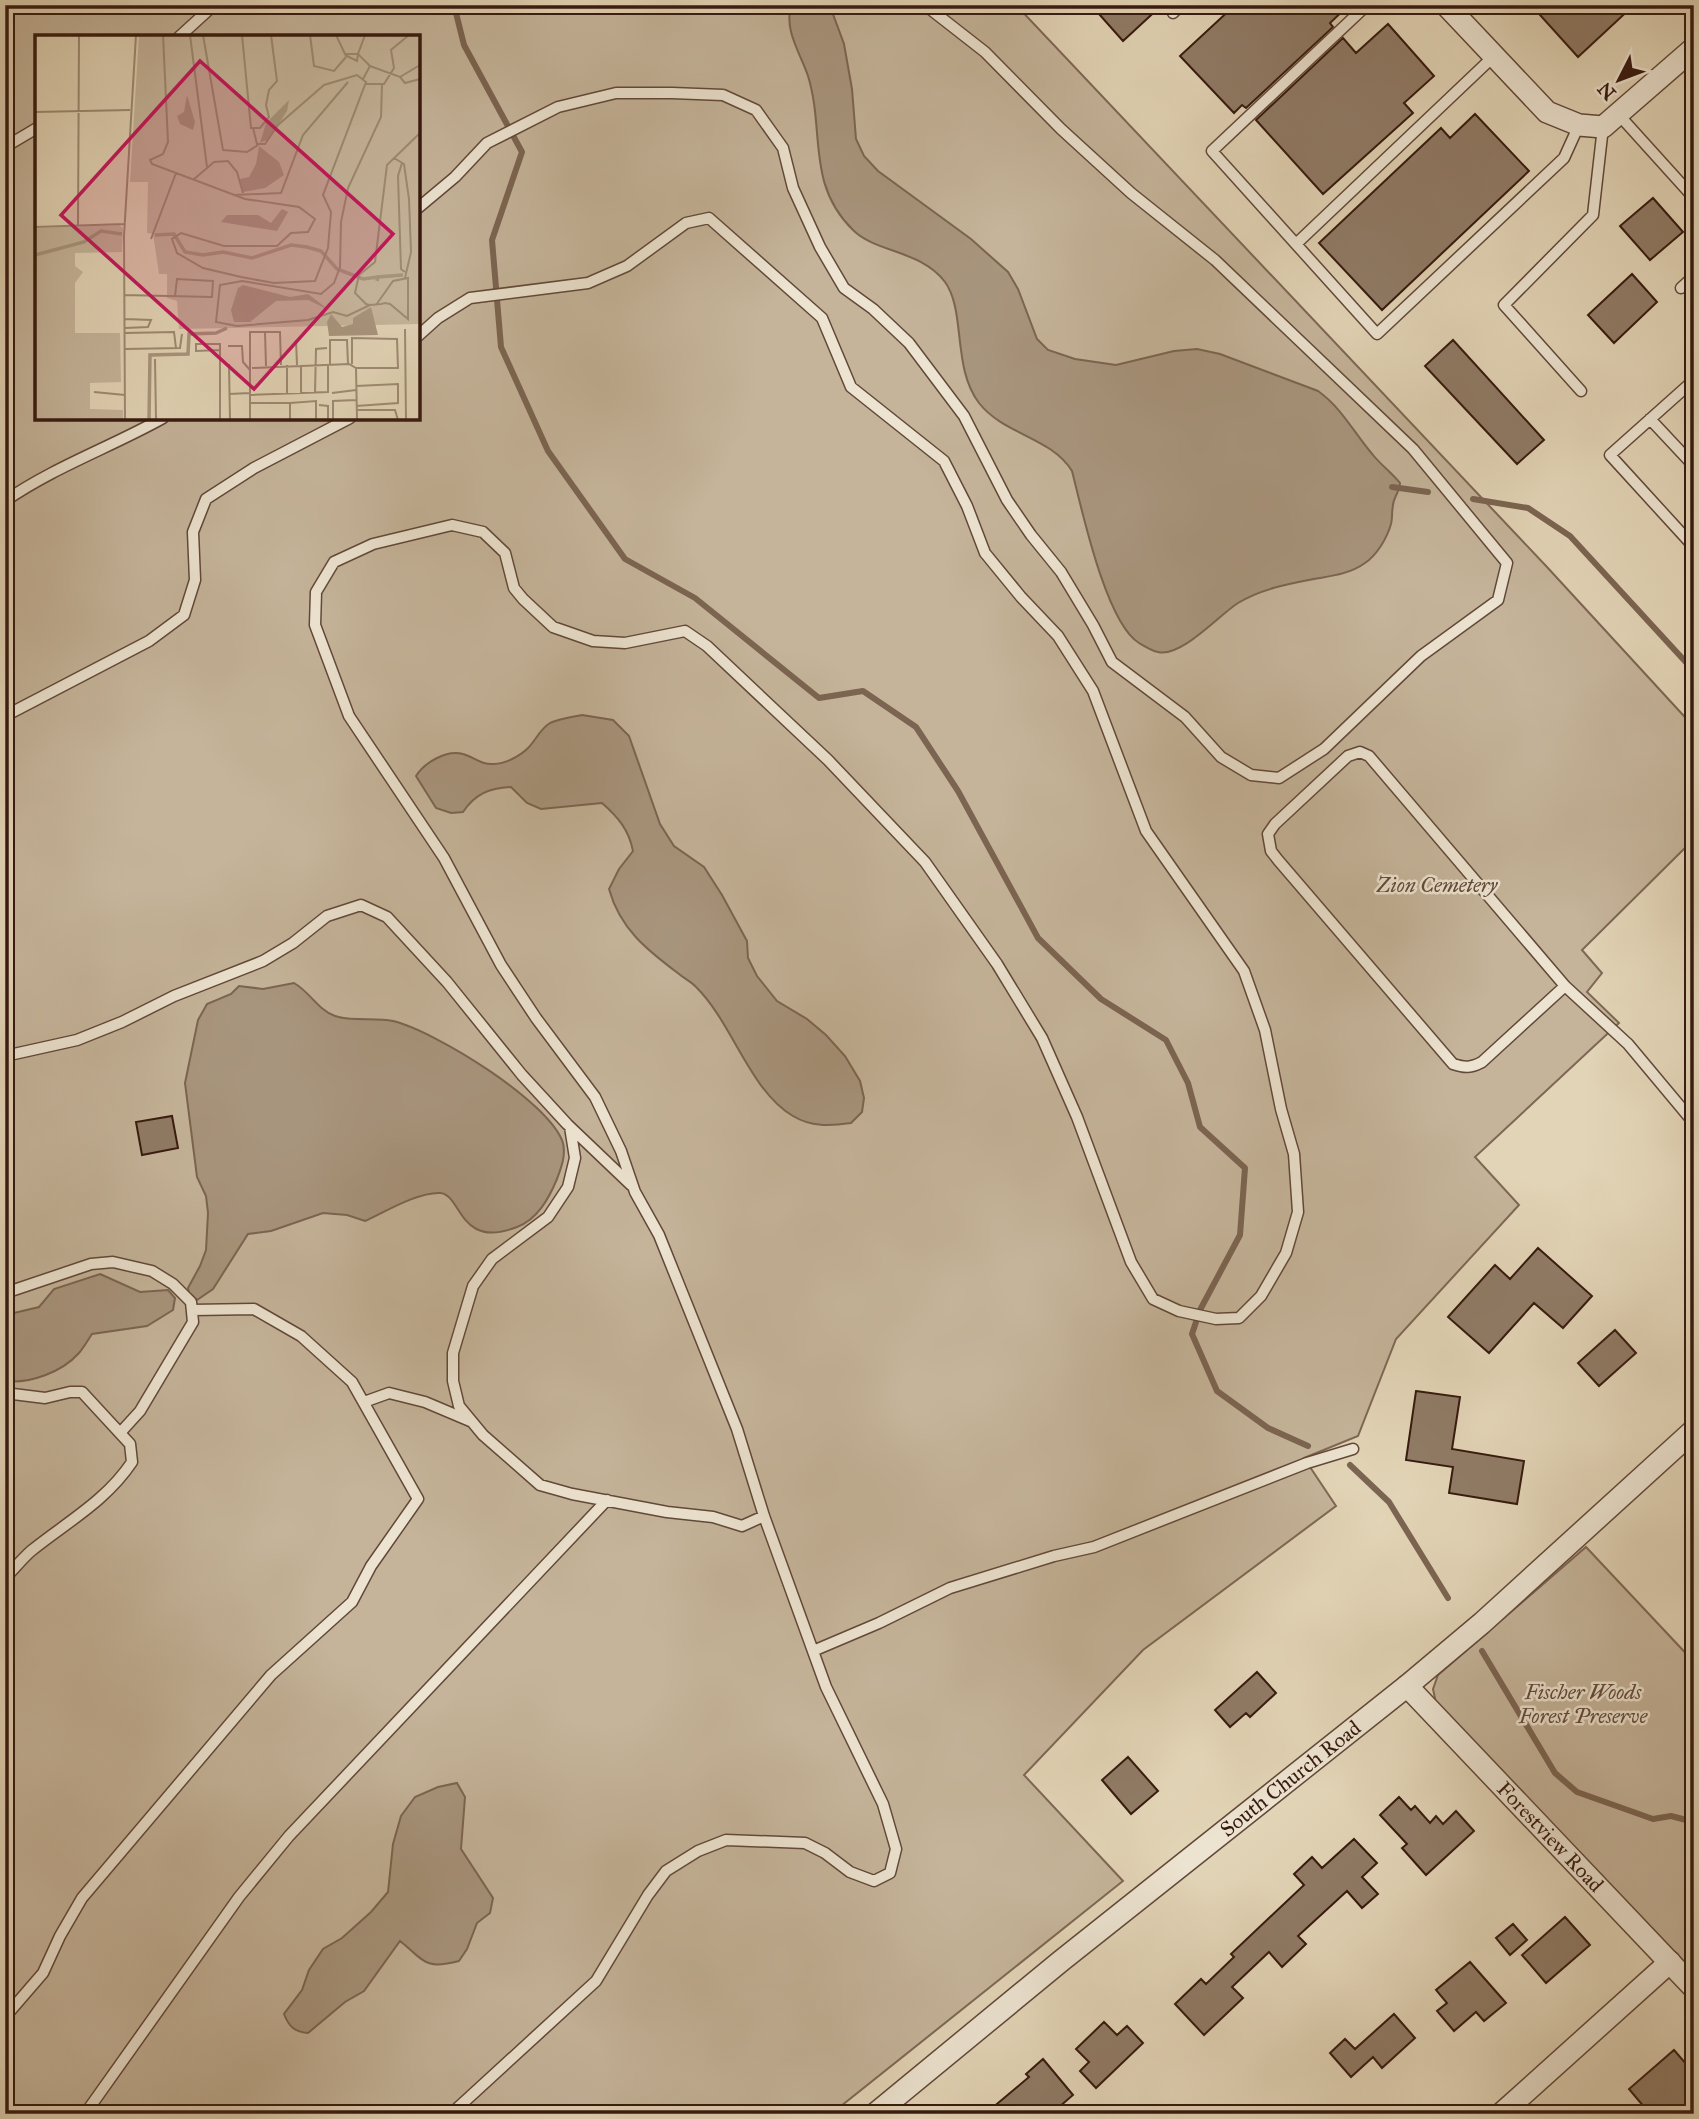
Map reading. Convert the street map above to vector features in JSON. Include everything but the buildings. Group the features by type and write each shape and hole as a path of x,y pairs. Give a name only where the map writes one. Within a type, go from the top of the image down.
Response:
{"street":[{"path":"1446,5 1547,112 1579,125 1611,121 1694,48"},
{"name":"South Church Road","path":"875,2114 1061,1961 1407,1686 1482,1623 1694,1430"},
{"name":"Forestview Road","path":"1407,1686 1694,1988"},
{"path":"1501,2114 1670,1962"}],"lane":[{"path":"181,35 214,5"},
{"path":"420,206 455,177 487,143 558,107 616,93 723,96 757,110 783,148 793,188 820,247 844,288 873,309 909,343 964,416 1007,500 1061,572 1112,663 1185,718 1221,757 1251,775 1279,778 1324,749 1421,656 1499,600 1507,563 1413,449 1214,260 1130,192 1061,130 985,52 930,9 921,5"},
{"path":"1367,5 1212,151 1377,334 1564,158 1579,125"},
{"path":"1296,244 1494,56"},
{"path":"1611,121 1694,198"},
{"path":"1581,391 1504,305 1593,215 1611,121"},
{"path":"5,147 35,129"},
{"path":"420,334 438,318 470,298 588,283 627,266 686,223 709,218 822,318 851,387 944,461 967,506 985,553 1058,636 1093,691 1146,831 1244,971 1265,1030 1281,1109 1294,1154 1298,1212 1286,1253 1261,1296 1239,1318 1212,1318 1184,1312 1153,1298 1131,1262 1077,1117 1047,1050 997,964 925,862 828,760 706,646 685,631 625,643 593,641 553,627 514,587 505,554 483,532 452,525 373,544 334,562 316,592 315,625 349,716 444,858 501,965 536,1018 595,1097 621,1151 633,1186 659,1235 705,1344 826,1687 883,1804 896,1849 890,1873 874,1881 850,1872 825,1853 805,1843 726,1840 698,1851 666,1871 648,1895 596,1981 452,2114"},
{"path":"1681,288 1694,276"},
{"path":"1694,380 1610,455 1694,547"},
{"path":"1650,419 1694,466"},
{"path":"5,501 56,471 159,420"},
{"path":"5,716 149,641 184,615 195,580 193,532 206,499 254,468 345,420"},
{"path":"1565,986 1482,1062 1473,1067 1453,1064 1278,860 1272,851 1268,834 1275,824 1349,756 1360,752 1369,756 1565,986 1628,1044 1694,1123"},
{"path":"5,1056 77,1040 122,1022 174,996 263,961 293,943 327,916 361,905 387,917 447,982 522,1075 570,1127 633,1186"},
{"path":"570,1127 575,1158 568,1187 548,1217 492,1259 473,1286 453,1353 453,1381 459,1406 491,1443 540,1485 572,1494 713,1517 742,1526 764,1516"},
{"path":"5,1293 90,1264 113,1262 152,1270 173,1284 191,1302 193,1322 140,1411 120,1433"},
{"path":"5,2017 43,1973 82,1898 271,1675 352,1602 371,1566 418,1499 352,1382 301,1336 254,1309 192,1310"},
{"path":"5,1393 45,1398 82,1392 130,1444 132,1462 119,1483 75,1520 30,1552 5,1578"},
{"path":"364,1402 389,1393 425,1402 472,1422"},
{"path":"813,1651 950,1588 1054,1556 1094,1548 1307,1463 1353,1449"},
{"path":"85,2114 239,1897 289,1836 607,1500"}],"green space":[{"name":"Zion Cemetery","path":"5,5 1016,5 1547,567 1694,727 1694,839 1582,950 1602,973 1587,992 1619,1023 1475,1157 1519,1205 1396,1339 1358,1436 1304,1458 1336,1506 1143,1650 1024,1775 1123,1881 831,2114 5,2114"},
{"name":"Fischer Woods Forest Preserve","path":"1586,1547 1694,1662 1694,1978 1436,1703 1433,1689 1438,1675"}],"shaded area":[{"path":"791,5 830,6 844,44 852,89 856,139 864,156 878,171 971,239 1008,272 1018,289 1037,339 1048,350 1075,359 1116,365 1174,351 1197,349 1220,354 1318,391 1326,398 1376,459 1400,483 1393,504 1392,521 1374,556 1347,572 1294,583 1247,598 1178,649 1158,652 1139,643 1127,631 1106,590 1072,471 1052,451 989,414 971,389 965,373 955,308 945,282 924,264 863,238 838,212 823,176 813,97 791,33"},
{"path":"582,715 613,720 629,736 660,824 674,846 704,867 722,895 747,941 748,958 757,976 777,1001 807,1019 845,1056 860,1081 864,1098 862,1112 851,1123 814,1124 793,1116 778,1105 753,1073 709,1002 693,984 636,938 620,916 609,889 619,869 633,851 622,824 602,803 541,809 527,803 511,787 483,793 463,812 451,813 436,808 416,776 430,762 443,755 463,754 489,764 507,761 525,751 550,723"},
{"path":"294,983 324,1010 335,1016 393,1021 412,1027 489,1070 537,1108 554,1126 563,1143 564,1153 554,1186 537,1213 517,1227 498,1232 483,1232 473,1227 453,1202 440,1193 412,1199 365,1221 347,1215 323,1213 271,1231 248,1234 213,1289 197,1300 189,1293 188,1288 206,1250 208,1213 206,1196 197,1177 185,1083 198,1020 207,1004 231,994 239,986 263,989"},
{"path":"100,1274 140,1292 168,1290 175,1298 173,1310 147,1326 92,1334 72,1360 55,1371 25,1381 5,1381 5,1312 14,1313 39,1307 54,1289"},
{"path":"457,1783 465,1797 461,1849 493,1898 490,1913 477,1923 459,1961 447,1964 426,1962 400,1941 364,1991 345,2002 308,2033 293,2028 284,2014 302,1990 309,1970 323,1949 342,1938 371,1912 388,1892 393,1844 401,1816 415,1797 438,1787"}],"waterway":[{"path":"454,5 464,45 522,152 492,240 501,347 548,451 625,559 695,598 819,698 863,691 916,727 958,791 1038,938 1101,999 1166,1040 1188,1083 1200,1127 1245,1168 1240,1235 1200,1310 1192,1334 1217,1391 1268,1428 1308,1446"},
{"path":"1392,487 1428,492"},
{"path":"1473,499 1528,508 1570,536 1694,671"},
{"path":"1350,1465 1389,1502 1448,1598"},
{"path":"1482,1651 1555,1773 1577,1792 1653,1819 1671,1816 1694,1822"}]}
